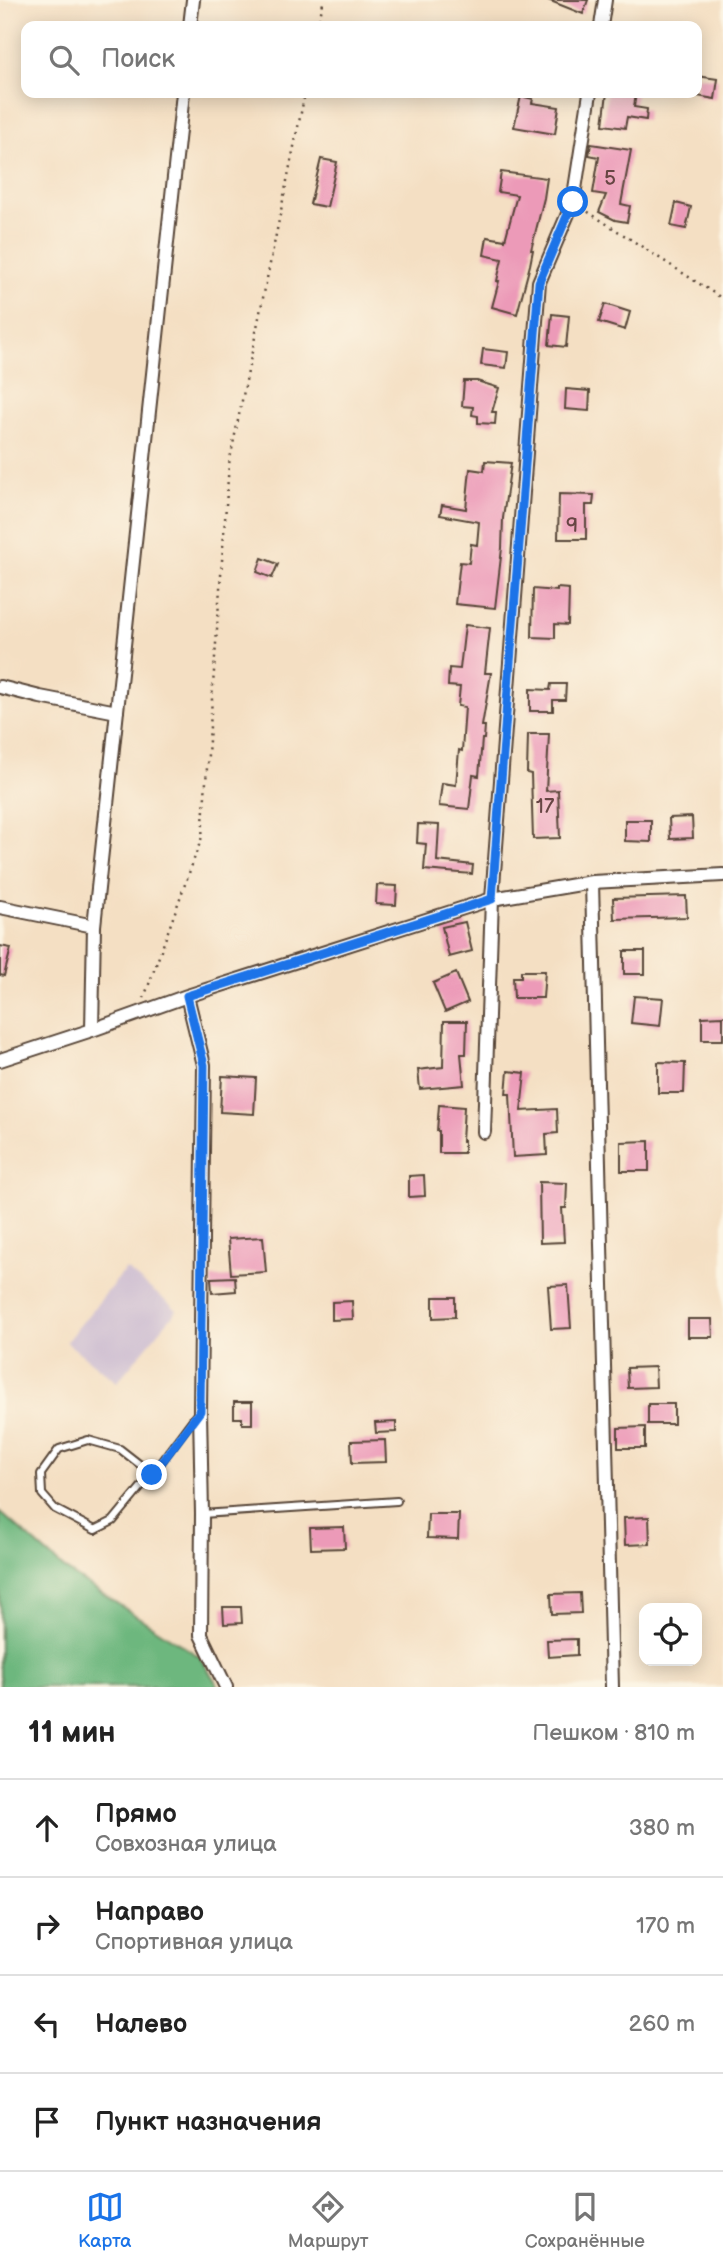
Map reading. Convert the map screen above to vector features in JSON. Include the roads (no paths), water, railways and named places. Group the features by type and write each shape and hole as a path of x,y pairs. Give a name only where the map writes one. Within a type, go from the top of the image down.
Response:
{"street":[{"path":"191,21 193,0"},
{"path":"602,21 605,0"},
{"path":"92,1030 94,926 182,98"},
{"path":"484,1132 492,899 539,282 573,202 589,98"},
{"path":"0,687 117,712"},
{"path":"0,1060 187,996 492,899 592,881 723,875"},
{"path":"592,881 612,1687"},
{"path":"0,906 94,926"},
{"path":"187,996 204,1065 200,1411 201,1635 226,1687"}],"lane":[{"path":"152,1475 120,1449 88,1440 59,1449 41,1474 42,1494 55,1509 95,1530 113,1521 152,1475 200,1411"},
{"path":"202,1514 397,1501"}]}
